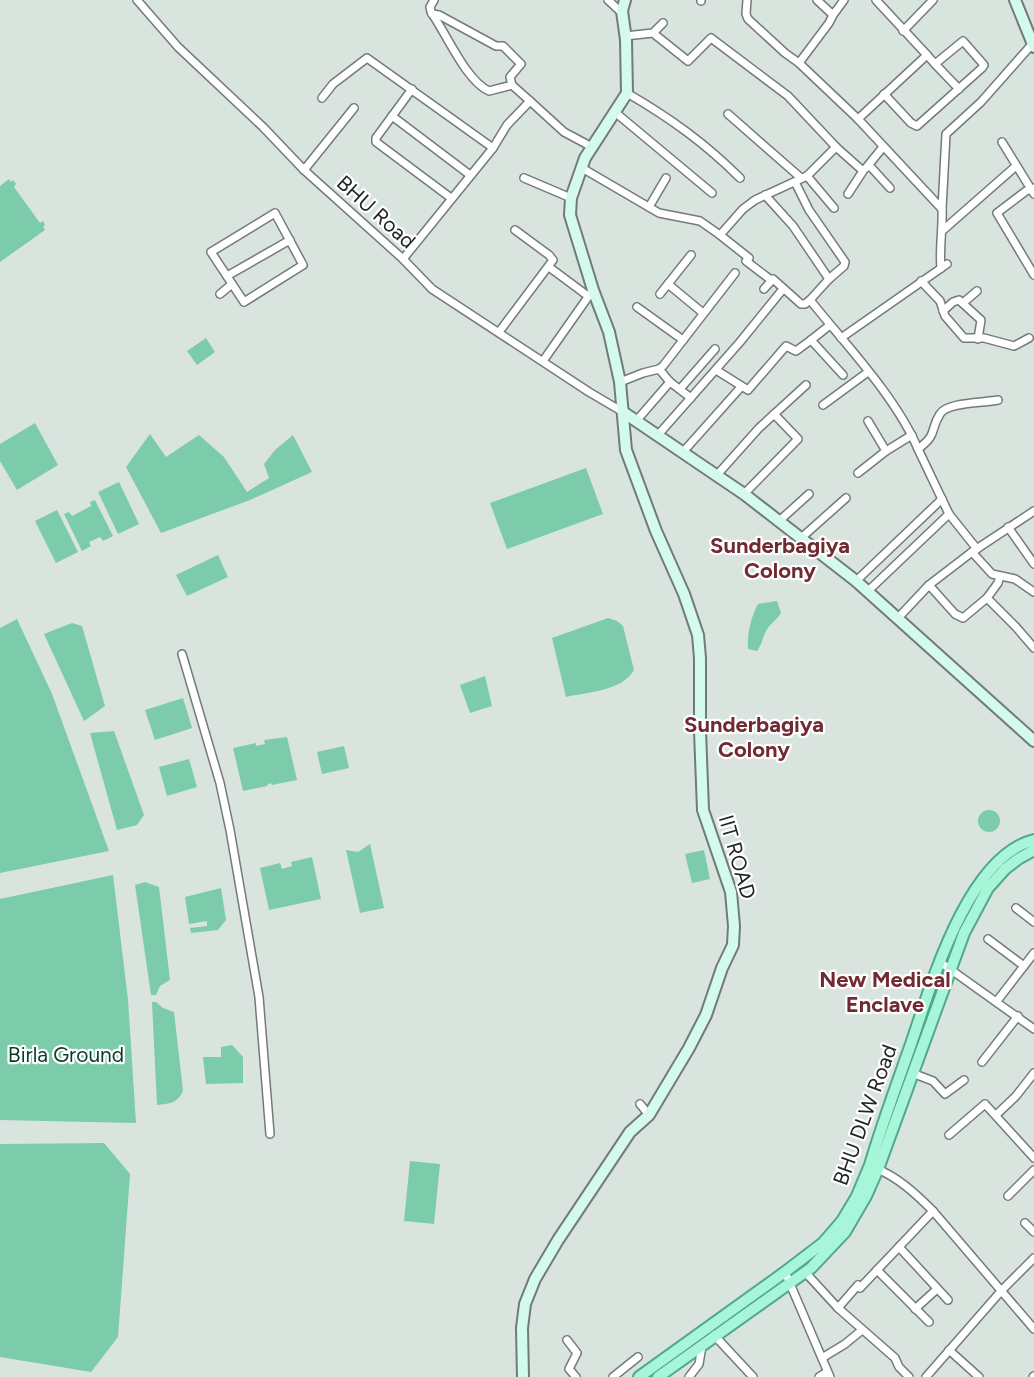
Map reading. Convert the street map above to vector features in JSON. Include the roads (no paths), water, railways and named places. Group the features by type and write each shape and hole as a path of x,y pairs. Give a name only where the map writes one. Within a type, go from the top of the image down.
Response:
{"main road":[{"name":"BHU DLW Road","path":"639,1377 707,1328 788,1277 805,1272 845,1232 866,1196 939,962 971,896 989,871 1005,855 1034,840"},
{"name":"BHU DLW Road","path":"658,1377 716,1337 788,1277 842,1221 874,1167 964,933 988,888 1005,869 1034,850"}],"street":[{"name":"BHU Road","path":"137,0 178,47 263,127 304,170 432,288 623,412"},
{"path":"434,0 430,7 432,14 467,69 482,87 489,91 512,86"},
{"path":"608,0 623,14"},
{"path":"524,178 571,198 592,147 627,93 623,14 625,0"},
{"path":"747,0 748,19 858,119 942,209"},
{"path":"817,0 833,15"},
{"path":"799,63 844,0"},
{"path":"876,0 959,89"},
{"path":"903,31 932,0"},
{"path":"841,338 944,266 939,253 946,134 981,102 1034,44 1015,0"},
{"path":"432,14 440,15 496,46 503,46 521,64 510,77 512,86 564,132 592,147"},
{"path":"625,36 653,33 663,23"},
{"path":"653,33 688,61 711,38 788,96 836,147 863,171"},
{"path":"884,94 911,123 917,126 984,64 965,42 961,41 935,64"},
{"path":"858,119 927,55"},
{"path":"322,98 333,84 367,58 493,148"},
{"path":"412,89 376,138 376,142 451,198"},
{"path":"627,93 661,113 703,143 740,178"},
{"path":"403,259 493,148 507,125 530,101"},
{"path":"304,170 354,108"},
{"path":"616,113 712,193"},
{"path":"728,114 834,208"},
{"path":"392,116 470,175"},
{"path":"1002,142 1033,191"},
{"path":"720,235 743,209 765,195 801,178 836,147"},
{"path":"848,194 883,147"},
{"path":"869,165 890,188"},
{"path":"942,231 1016,166"},
{"path":"582,168 669,216 700,221 803,305 845,264 809,210 801,178"},
{"path":"649,207 666,178"},
{"path":"1033,191 1026,190 997,213 1034,275"},
{"path":"765,195 793,226 829,279"},
{"name":"IIT ROAD","path":"523,1377 522,1328 525,1304 535,1279 558,1240 630,1132 649,1115 689,1048 706,1015 722,968 733,945 734,926 731,892 702,810 698,635 684,594 656,531 626,450 620,382 609,332 591,293 571,225 571,198"},
{"path":"275,213 290,240 303,265 244,302 211,252 275,213"},
{"path":"499,332 553,260 515,230"},
{"path":"227,276 290,240"},
{"path":"660,294 691,255"},
{"path":"543,361 591,293 549,267"},
{"path":"620,382 660,369 735,273"},
{"path":"764,289 771,280"},
{"path":"921,281 940,301 945,316 964,338 990,339 1014,345 1029,338"},
{"path":"220,294 232,284"},
{"path":"668,284 703,313"},
{"path":"658,435 783,289"},
{"path":"963,303 977,291"},
{"path":"943,311 957,299 963,303 981,320 978,339"},
{"path":"810,300 868,372 912,435 949,514 992,574 1015,579 1034,592"},
{"path":"637,307 683,340"},
{"path":"716,370 746,390 749,389 786,346 796,351 830,325"},
{"path":"812,340 843,375"},
{"path":"680,389 715,349"},
{"path":"660,369 670,382 691,398"},
{"path":"823,405 868,372"},
{"path":"637,420 670,382"},
{"path":"717,475 774,414 806,385"},
{"path":"683,452 741,387"},
{"path":"918,449 931,439 942,411 953,406 998,400"},
{"path":"623,412 744,494 856,581 1034,741"},
{"path":"744,494 798,439 774,414"},
{"path":"868,421 886,451"},
{"path":"858,473 886,451 912,435"},
{"path":"778,522 809,494"},
{"path":"800,539 846,498"},
{"path":"856,581 942,499"},
{"path":"898,618 929,585 975,550 1034,511"},
{"path":"868,591 949,514"},
{"path":"1008,527 1034,564"},
{"path":"929,585 955,614 963,618 987,598 998,583 1000,576"},
{"path":"987,598 1017,627 1034,648"},
{"path":"182,654 220,783 230,830 259,997 270,1134"},
{"path":"1016,908 1034,922"},
{"path":"988,939 1024,966"},
{"path":"997,1001 1034,953"},
{"path":"939,962 1034,1029"},
{"path":"982,1062 1018,1016"},
{"path":"912,1073 933,1081 945,1094 964,1080"},
{"path":"996,1115 1016,1096 1034,1073"},
{"path":"640,1104 649,1115"},
{"path":"949,1135 983,1105 988,1105 1034,1158"},
{"path":"874,1167 888,1173 906,1186 933,1210 1034,1329"},
{"path":"1008,1196 1034,1170"},
{"path":"838,1308 933,1210"},
{"path":"1025,1223 1034,1232"},
{"path":"899,1247 948,1300"},
{"path":"926,1377 1002,1290 1034,1258"},
{"path":"877,1270 929,1322"},
{"path":"805,1272 838,1308 895,1358 899,1367 909,1377"},
{"path":"788,1277 828,1374 819,1377"},
{"path":"915,1309 937,1289"},
{"path":"707,1328 753,1377"},
{"path":"822,1358 862,1330"},
{"path":"567,1340 577,1353 569,1369 576,1377"},
{"path":"689,1377 699,1364 702,1346"},
{"path":"949,1350 979,1377"},
{"path":"614,1377 638,1357"}],"district":[{"name":"Sunderbagiya Colony","path":"780,558"},
{"name":"Sunderbagiya Colony","path":"754,736"},
{"name":"New Medical Enclave","path":"885,992"}],"park label":[{"name":"Birla Ground","path":"66,1055"}]}
